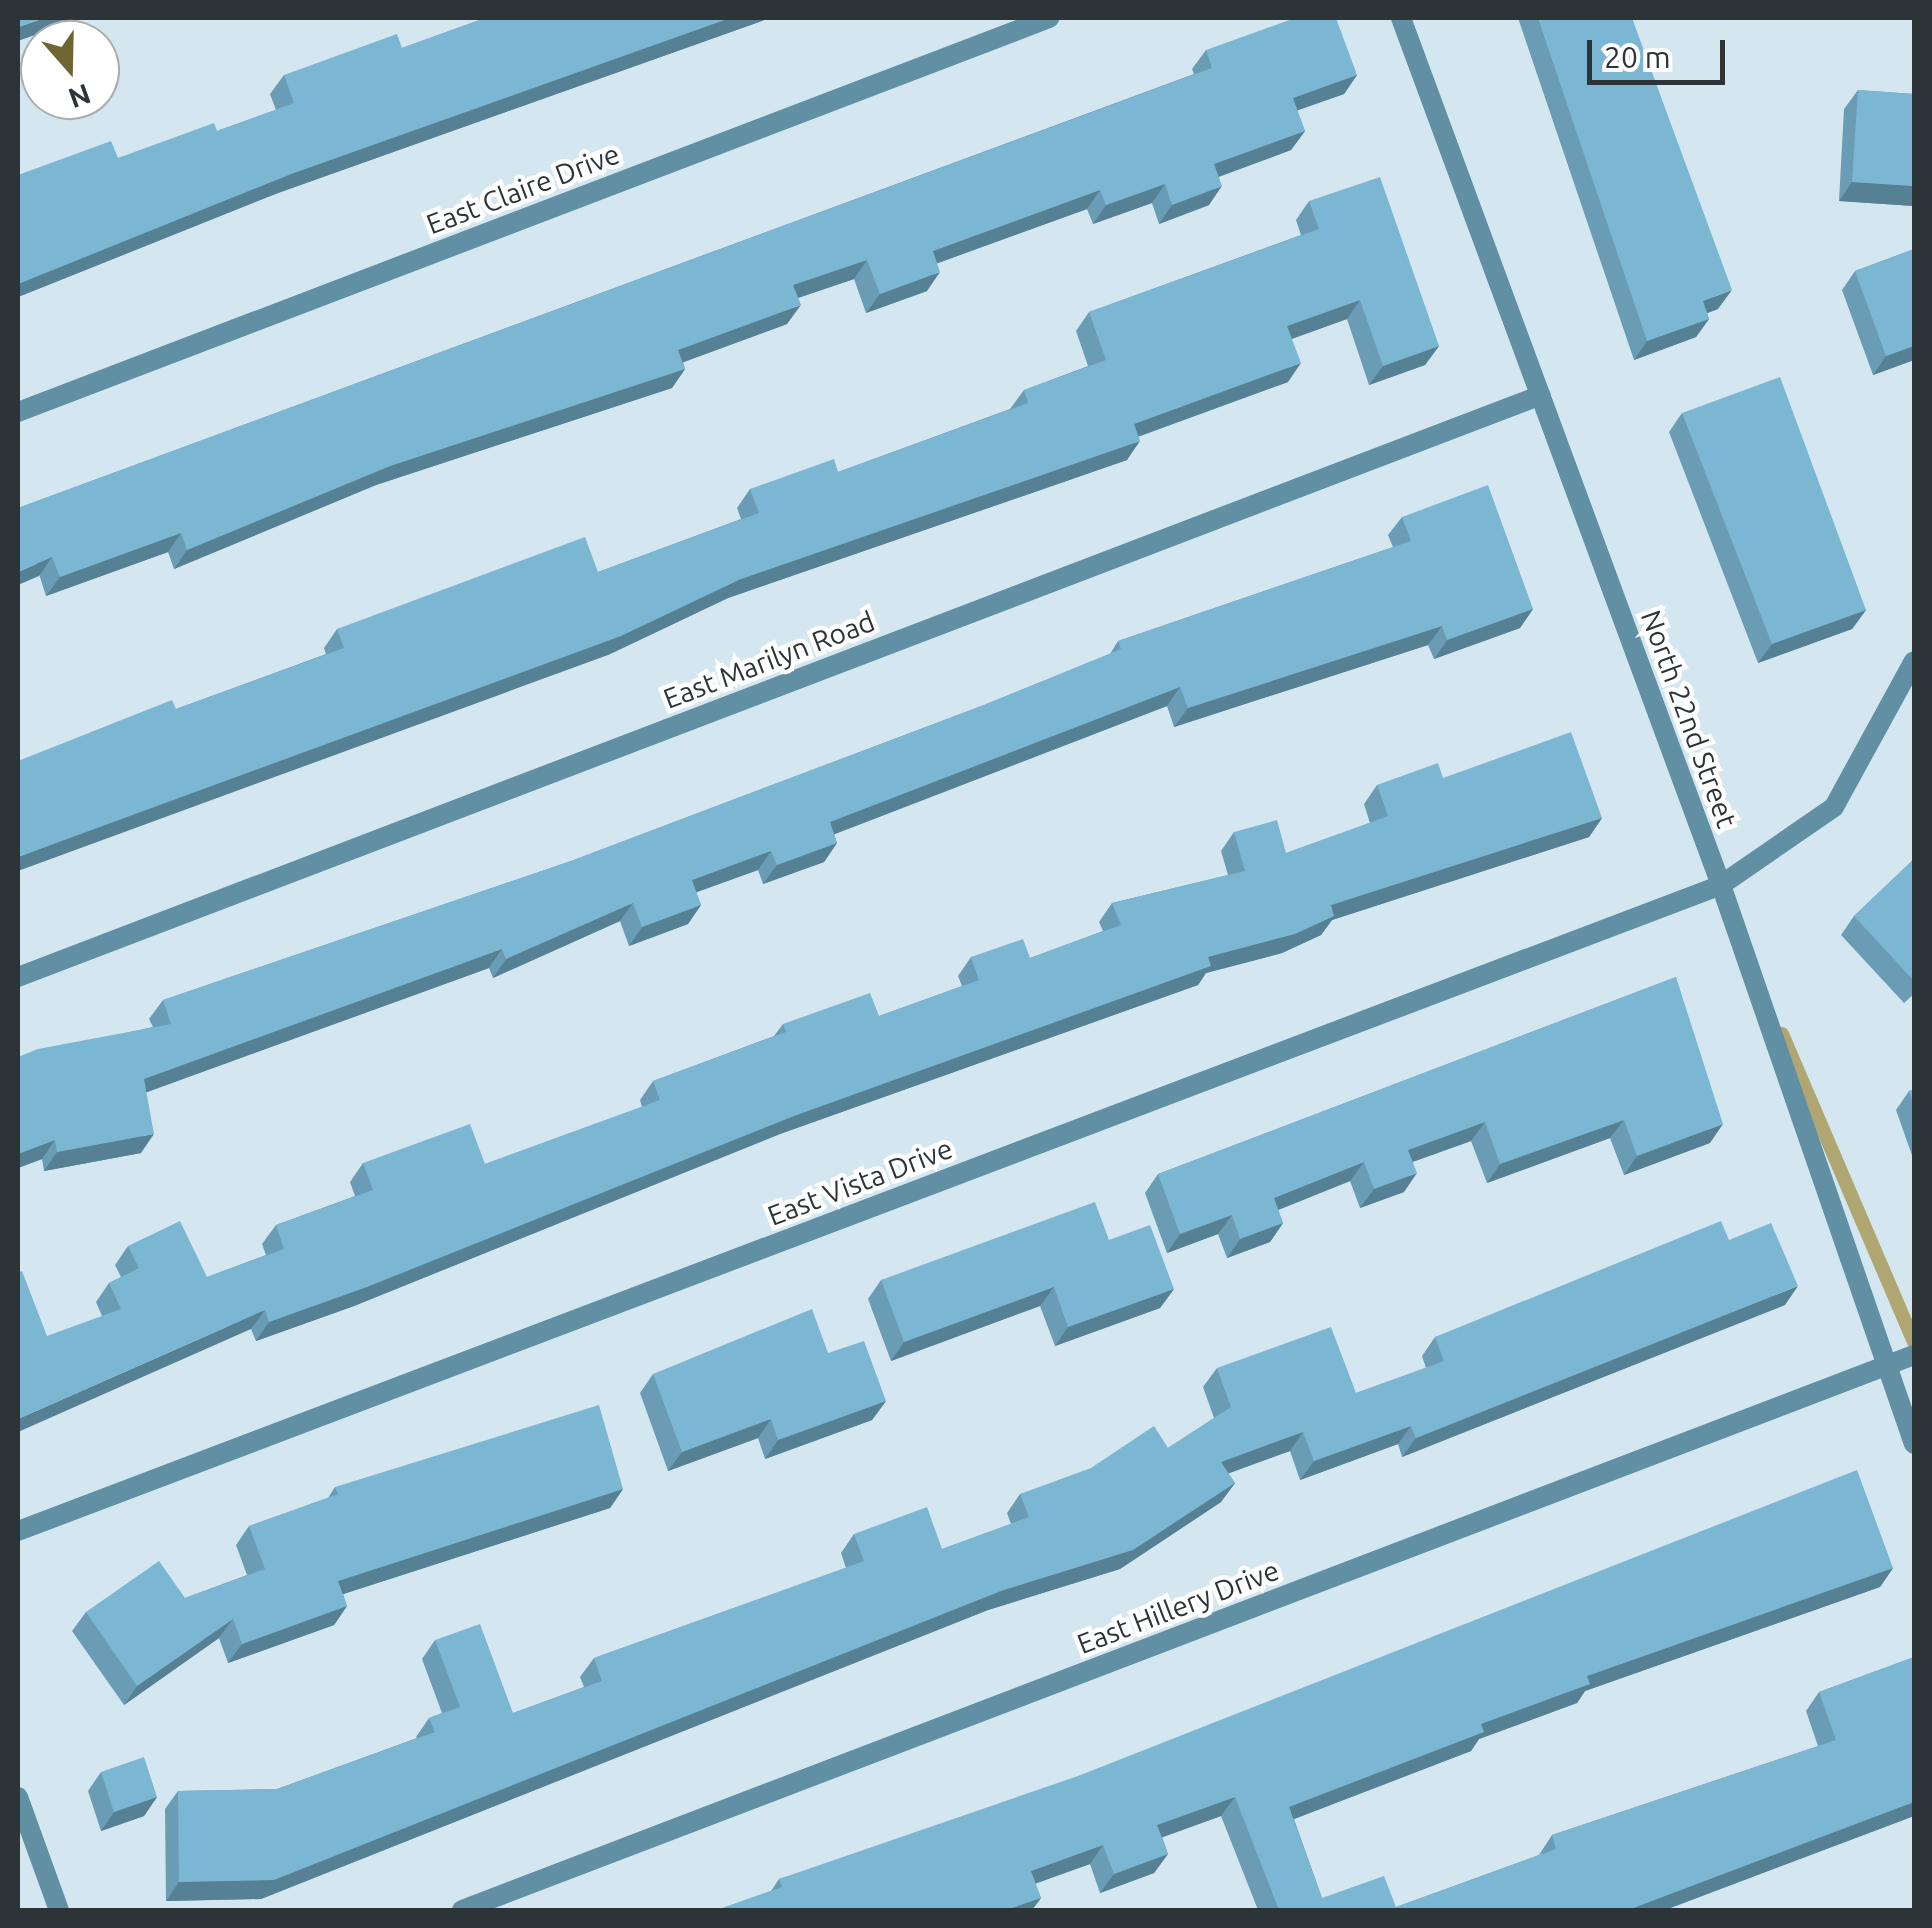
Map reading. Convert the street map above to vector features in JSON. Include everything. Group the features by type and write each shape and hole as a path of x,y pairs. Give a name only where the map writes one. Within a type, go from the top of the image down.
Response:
{"street":[{"name":"East Claire Drive","path":"18,412 1049,18"},
{"name":"North 22nd Street","path":"1401,18 1721,885 1914,1444"},
{"name":"East Marilyn Road","path":"18,977 1541,395"},
{"name":"East Vista Drive","path":"18,1531 1721,885 1834,808 1914,662"},
{"name":"East Hillery Drive","path":"462,1910 1914,1355"},
{"path":"18,1798 59,1910"}],"building":[{"path":"485,18 730,18 291,174 18,284 18,175 111,141 118,158 214,123 217,131 294,103 284,75 397,34 402,48"},
{"path":"1295,18 1336,18 1357,75 1293,98 1305,131 1214,164 1222,186 1172,205 1165,184 1106,205 1100,190 933,251 940,272 880,294 867,260 793,285 801,305 678,350 685,369 390,466 187,550 181,533 60,577 52,557 18,572 18,508 1212,68 1206,50"},
{"path":"1538,18 1632,18 1732,290 1703,301 1709,319 1647,341"},
{"path":"1858,90 1914,94 1914,186 1852,182"},
{"path":"1380,177 1439,346 1383,366 1360,300 1287,326 1301,363 1134,424 1140,441 741,579 621,636 18,857 18,761 172,700 176,709 344,648 337,629 585,537 598,572 759,513 750,489 834,459 838,472 1028,403 1024,390 1106,360 1089,312 1319,229 1309,201"},
{"path":"1914,249 1914,346 1886,356 1855,271"},
{"path":"1780,377 1866,610 1772,644 1682,413"},
{"path":"1488,485 1533,609 1447,640 1442,626 1188,708 1180,687 830,822 837,843 777,865 771,851 692,880 701,905 642,927 633,903 506,959 502,949 144,1079 154,1134 57,1152 55,1140 18,1154 18,1057 38,1049 171,1024 163,1000 571,861 984,705 1121,649 1118,641 1411,541 1402,517"},
{"path":"1571,732 1602,818 1331,905 1334,916 1295,934 1208,957 1211,966 794,1116 367,1287 269,1322 265,1310 18,1419 18,1273 22,1271 47,1336 121,1309 109,1283 139,1268 128,1246 180,1221 207,1277 284,1249 276,1225 373,1190 363,1163 470,1124 485,1164 660,1100 653,1081 786,1032 783,1024 870,993 879,1016 979,980 971,957 1023,939 1030,958 1121,925 1112,903 1245,871 1234,832 1277,820 1286,853 1388,816 1377,785 1438,763 1443,778"},
{"path":"1914,859 1914,981 1854,916"},
{"path":"1676,977 1723,1124 1637,1156 1624,1120 1500,1164 1485,1122 1408,1150 1417,1173 1374,1189 1364,1162 1274,1198 1283,1223 1240,1239 1232,1215 1180,1234 1158,1174"},
{"path":"1095,1202 1109,1240 1150,1225 1174,1289 1068,1327 1054,1287 904,1342 881,1280"},
{"path":"1721,1221 1729,1240 1771,1223 1798,1286 1416,1438 1411,1426 1314,1461 1303,1432 1221,1462 1235,1483 1133,1550 1001,1591 274,1880 179,1882 178,1791 277,1789 435,1732 429,1718 460,1707 435,1640 480,1624 513,1713 602,1681 594,1658 864,1561 854,1534 927,1507 942,1549 1029,1517 1020,1494 1091,1468 1154,1426 1168,1448 1231,1407 1217,1368 1331,1327 1356,1393 1444,1361 1435,1337"},
{"path":"812,1309 828,1353 864,1341 886,1401 778,1440 771,1419 682,1452 653,1374"},
{"path":"599,1405 623,1489 338,1581 347,1606 242,1644 233,1619 137,1686 86,1612 159,1561 185,1598 265,1569 249,1526 338,1494 335,1487"},
{"path":"1857,1470 1893,1568 1587,1676 1590,1684 1481,1724 1484,1732 1289,1807 1322,1898 1384,1876 1396,1907 1556,1849 1552,1835 1836,1740 1819,1692 1914,1657 1914,1802 1628,1910 1279,1910 1235,1797 1157,1825 1168,1854 1114,1874 1103,1845 1031,1871 1041,1898 1006,1910 717,1910 782,1887 779,1879 1078,1776"},
{"path":"144,1757 157,1797 114,1812 101,1772"}],"waterway":[{"path":"1782,1034 1914,1342"}]}
